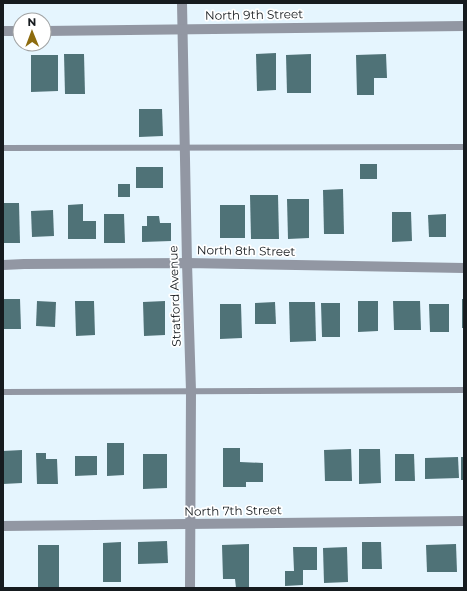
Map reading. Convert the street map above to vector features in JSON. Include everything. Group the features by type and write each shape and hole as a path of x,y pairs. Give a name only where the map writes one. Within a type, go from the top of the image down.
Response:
{"street":[{"name":"Stratford Avenue","path":"182,3 191,391 190,588"},
{"name":"North 9th Street","path":"52,30 464,26"},
{"name":"North 8th Street","path":"3,265 187,263 464,268"},
{"name":"North 7th Street","path":"3,526 464,521"}],"lane":[{"path":"3,148 464,147"},
{"path":"3,392 464,390"}],"building":[{"path":"276,53 276,90 257,91 256,54"},
{"path":"64,54 84,54 85,94 65,94"},
{"path":"311,54 311,93 287,93 286,55"},
{"path":"386,54 387,78 374,78 374,95 357,95 356,55"},
{"path":"31,55 58,55 58,91 31,92"},
{"path":"139,109 162,109 163,136 139,137"},
{"path":"360,164 377,164 377,179 360,179"},
{"path":"136,167 163,167 163,188 136,188"},
{"path":"118,184 130,184 130,197 118,197"},
{"path":"343,189 344,234 324,234 323,190"},
{"path":"250,195 278,195 279,239 251,239"},
{"path":"287,199 309,199 309,238 288,239"},
{"path":"3,203 19,203 20,243 3,243"},
{"path":"83,204 83,221 96,221 96,239 68,239 68,205"},
{"path":"220,205 245,205 245,238 220,238"},
{"path":"53,210 54,236 32,237 31,211"},
{"path":"392,212 411,212 412,241 392,242"},
{"path":"104,214 124,214 125,243 104,243"},
{"path":"446,214 446,237 429,237 428,215"},
{"path":"147,216 159,216 160,223 171,223 171,241 142,242 142,226 147,226"},
{"path":"3,299 20,299 21,329 3,329"},
{"path":"462,299 464,299 464,328 462,328"},
{"path":"37,301 56,302 55,327 36,326"},
{"path":"75,301 94,301 95,335 76,336"},
{"path":"165,301 165,335 144,336 143,302"},
{"path":"358,301 378,301 378,331 358,332"},
{"path":"393,301 420,301 421,330 394,330"},
{"path":"275,302 276,324 255,324 255,303"},
{"path":"289,302 315,302 316,341 290,342"},
{"path":"321,303 340,303 340,337 322,337"},
{"path":"220,304 241,304 242,338 220,339"},
{"path":"429,304 449,304 449,332 430,332"},
{"path":"107,443 124,443 124,475 107,476"},
{"path":"223,448 240,448 240,462 263,463 263,482 246,482 246,487 223,487"},
{"path":"351,449 352,481 325,481 324,450"},
{"path":"359,449 380,449 381,483 359,484"},
{"path":"22,450 22,483 3,484 3,451"},
{"path":"36,453 46,453 46,459 57,459 58,484 37,484"},
{"path":"143,454 167,454 167,488 143,489"},
{"path":"395,454 414,454 415,481 395,481"},
{"path":"75,456 97,456 97,475 75,476"},
{"path":"458,457 459,478 425,479 425,458"},
{"path":"461,457 464,457 464,480 461,480"},
{"path":"167,541 168,563 138,564 138,542"},
{"path":"121,542 121,582 103,582 103,543"},
{"path":"362,542 381,542 382,569 362,569"},
{"path":"249,544 249,588 236,588 235,579 223,579 222,545"},
{"path":"456,544 457,572 427,572 426,545"},
{"path":"38,545 59,545 59,588 38,588"},
{"path":"293,547 317,547 317,570 303,570 303,585 285,586 285,571 294,571"},
{"path":"347,547 348,582 324,583 323,548"}]}
